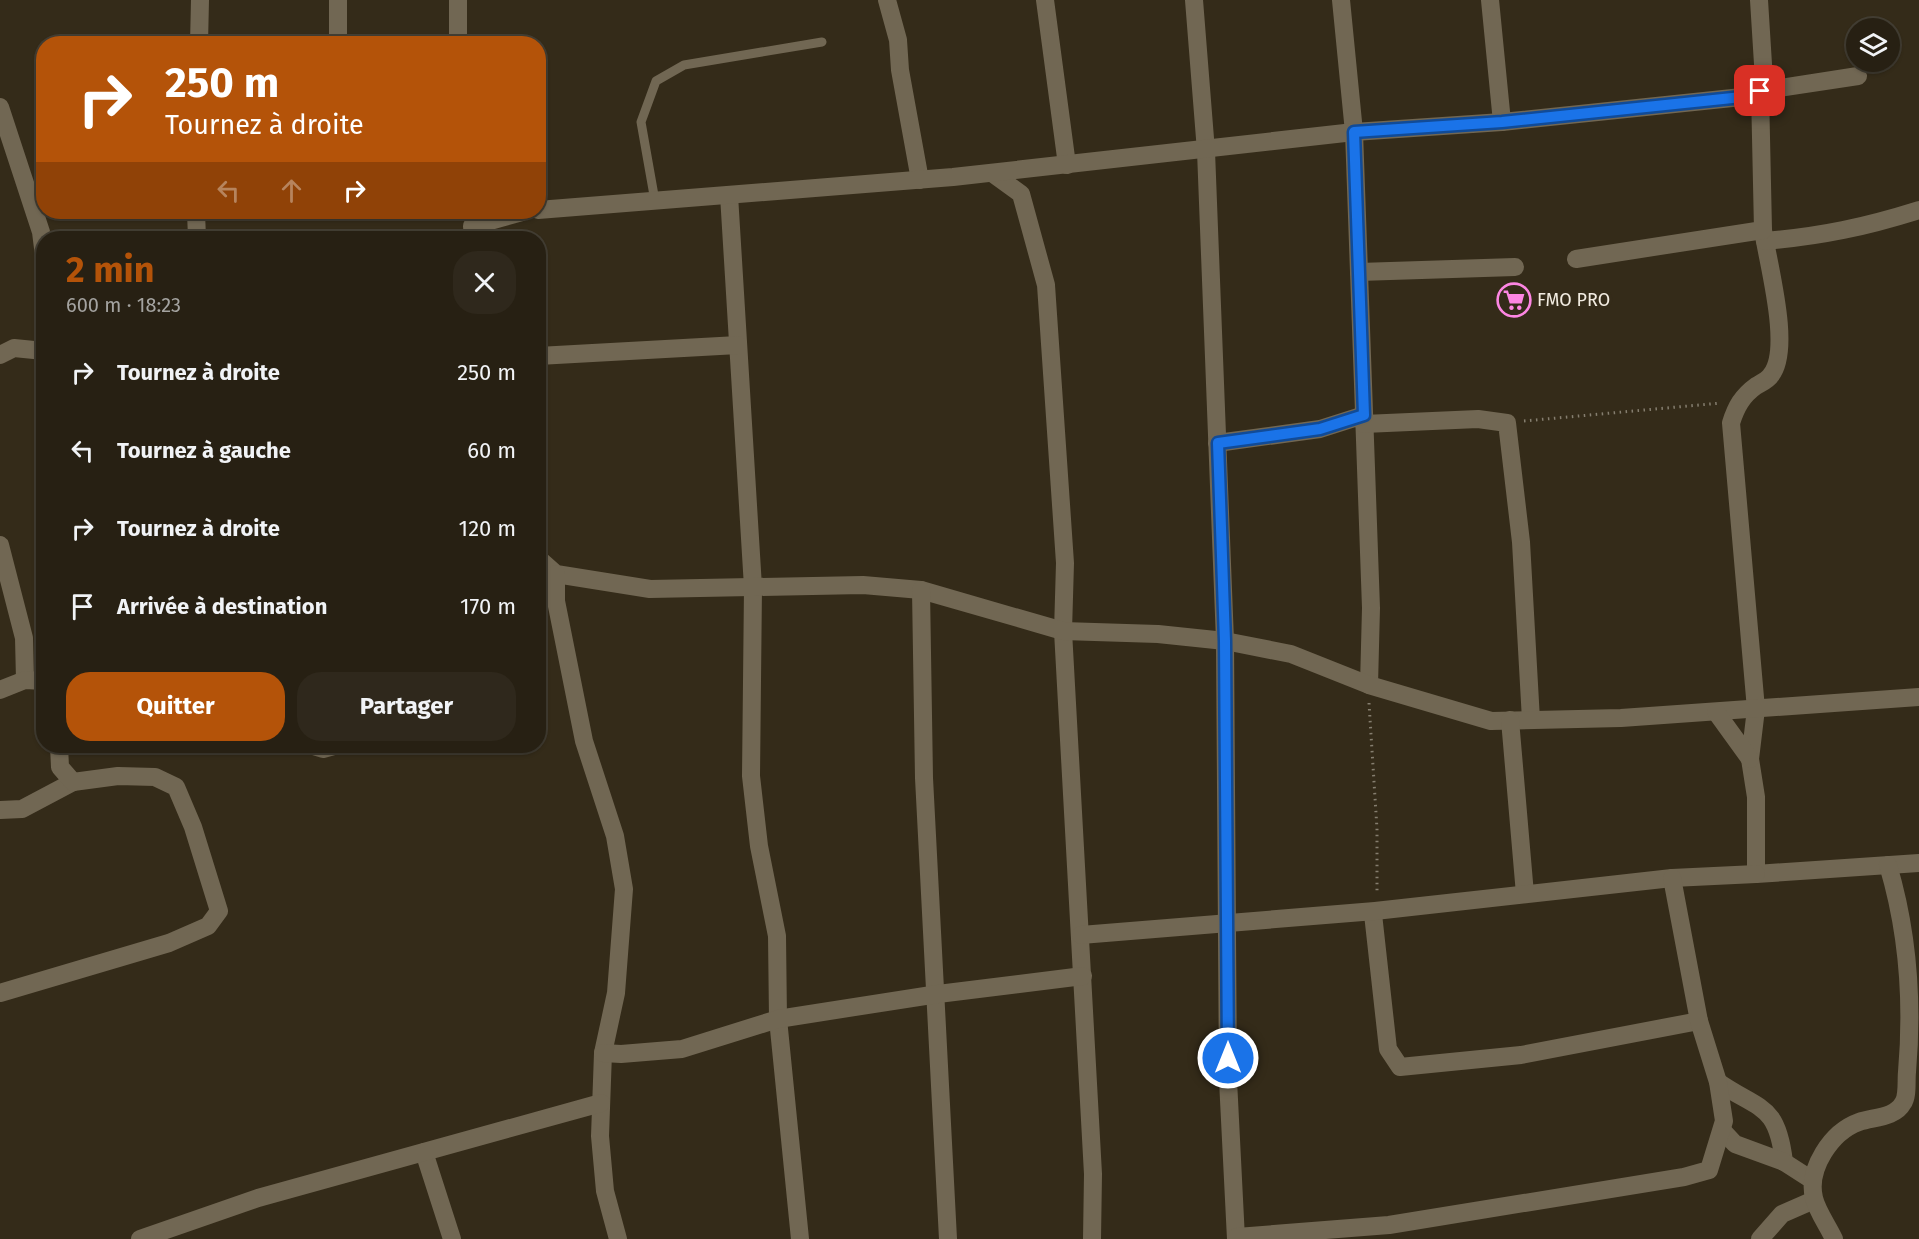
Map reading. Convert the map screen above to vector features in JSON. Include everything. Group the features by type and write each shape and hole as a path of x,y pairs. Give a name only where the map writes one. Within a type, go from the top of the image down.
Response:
{"street":[{"path":"199,36 200,0"},
{"path":"338,0 338,36"},
{"path":"458,0 458,36"},
{"path":"887,0 898,40 900,70 920,180"},
{"path":"1046,0 1067,165"},
{"path":"1194,0 1206,151 1225,641 1228,1080 1237,1238 1389,1225 1684,1177 1709,1170 1724,1121 1718,1082 1699,1021 1672,878"},
{"path":"1341,0 1354,132 1371,608 1369,686"},
{"path":"1490,0 1502,122"},
{"path":"1755,874 1756,796 1750,759 1756,709 1731,423 1746,393 1770,377 1779,362 1780,336 1764,236 1760,91 1764,80 1764,64 1759,0"},
{"path":"546,209 920,180 1206,151 1354,132 1502,122 1742,97 1760,91 1857,76"},
{"path":"0,107 36,199"},
{"path":"992,173 1021,194 1046,285 1065,563 1063,631 1093,1174 1092,1239"},
{"path":"729,195 753,587 751,776 759,846 777,936 778,1019 800,1239"},
{"path":"1576,259 1764,236 1821,236 1890,220 1919,210"},
{"path":"472,225 495,219"},
{"path":"1359,272 1515,267"},
{"path":"546,356 738,345"},
{"path":"0,355 14,348 36,350"},
{"path":"1218,443 1320,429 1364,420 1478,419 1507,423 1521,542 1531,720"},
{"path":"0,545 24,638 25,680"},
{"path":"546,565 556,574 650,589 863,585 921,590 1063,631 1158,634 1225,641 1291,654 1369,686 1491,721 1620,718 1919,697"},
{"path":"556,574 547,601 585,741 615,836 624,889 616,993 603,1053 600,1136 605,1191 618,1239"},
{"path":"921,590 924,778 938,993 948,1239"},
{"path":"0,690 25,680 36,681"},
{"path":"1716,712 1750,759"},
{"path":"1510,720 1525,894"},
{"path":"59,753 60,767 73,782"},
{"path":"0,810 22,809 73,782 118,777 155,777 176,787 193,827 219,911 208,926 169,943 0,993"},
{"path":"1081,935 1375,911 1672,878 1919,863"},
{"path":"1834,1239 1814,1200 1812,1180 1836,1135 1859,1122 1897,1111 1905,1102 1910,1043 1908,973 1901,909 1888,865"},
{"path":"1375,911 1373,914 1388,1049 1400,1067 1521,1055 1699,1021"},
{"path":"603,1053 621,1054 682,1049 778,1019 938,993 1083,976"},
{"path":"1718,1082 1756,1102 1775,1122 1781,1135 1784,1162"},
{"path":"140,1239 258,1198 601,1103"},
{"path":"1722,1130 1735,1144 1784,1162 1812,1180"},
{"path":"424,1152 452,1239"},
{"path":"1760,1239 1782,1214 1814,1200"}],"lane":[{"path":"655,201 641,122 656,81 684,65 822,42"}],"path":[{"path":"1507,423 1740,401"},
{"path":"1369,686 1371,755 1377,829 1375,911"}],"place":[{"name":"FMO PRO","path":"1514,300"}],"route":[{"path":"1228,1058 1225,641 1218,443 1320,429 1364,415 1354,132 1502,122 1742,97 1760,91"}]}
